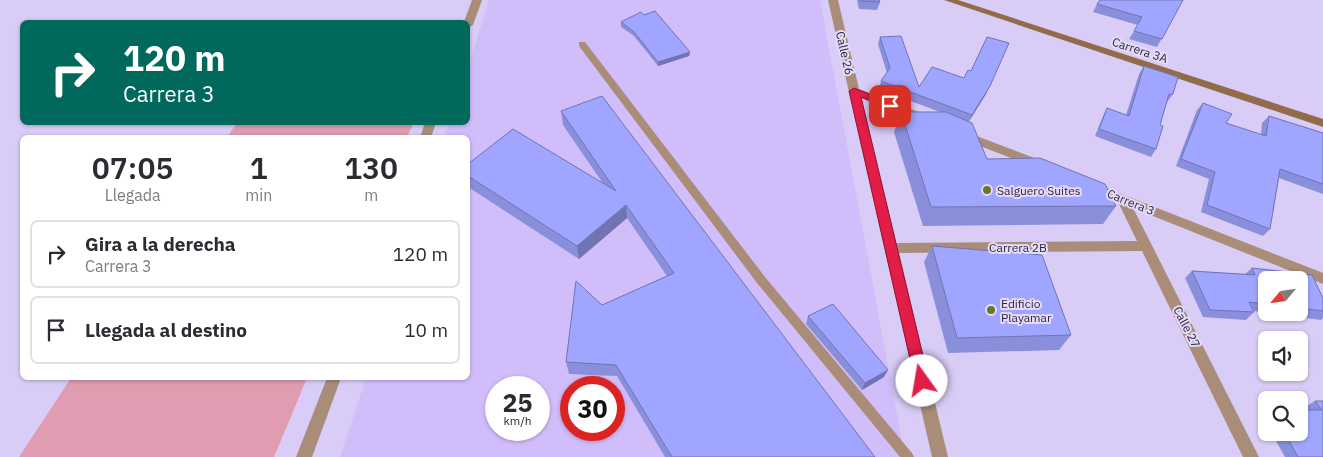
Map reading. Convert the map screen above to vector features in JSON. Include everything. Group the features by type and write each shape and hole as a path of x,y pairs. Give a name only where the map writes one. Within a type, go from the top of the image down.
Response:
{"street":[{"path":"470,20 477,0"},
{"name":"Calle 26","path":"833,0 940,457"},
{"name":"Carrera 3A","path":"949,0 1323,123"},
{"path":"854,91 937,124"},
{"path":"956,132 1048,168"},
{"name":"Carrera 3","path":"1085,183 1323,279"},
{"name":"Calle 27","path":"1122,198 1251,457"},
{"name":"Carrera 2B","path":"891,248 1146,246"},
{"path":"304,457 333,380"}],"lane":[{"path":"582,44 761,280 908,457"}],"shaded area":[{"path":"489,0 820,0 905,457 340,457 365,380 470,380 470,135 445,135 448,125 470,125 470,60"},
{"path":"236,125 413,125 408,135 228,135"},
{"path":"70,380 306,380 274,457 19,457"}],"building":[{"path":"879,0 880,2 860,1"},
{"path":"1100,0 1183,0 1162,39 1134,31 1142,17 1097,4"},
{"path":"655,11 690,52 658,62 634,32 621,22 641,12 644,15"},
{"path":"901,36 919,87 932,67 964,78 968,70 971,71 987,37 1009,43 990,86 972,115 881,81 890,68 880,37"},
{"path":"1144,66 1178,77 1173,94 1169,94 1160,125 1163,126 1156,149 1099,129 1107,108 1129,116"},
{"path":"602,96 875,457 672,457 625,380 625,376 623,376 616,365 566,362 576,281 602,305 674,273 626,205 577,246 470,177 470,162 513,129 616,191 561,111"},
{"path":"1203,103 1232,114 1226,123 1266,136 1269,116 1323,133 1323,184 1280,169 1270,229 1207,205 1215,172 1181,159"},
{"path":"901,112 946,112 972,123 987,159 1040,158 1105,184 1116,206 931,207"},
{"name":"Edificio Playamar","path":"932,246 1042,255 1071,335 957,338"},
{"path":"1252,268 1278,271 1258,271 1258,303 1249,302 1254,312 1210,310 1192,271 1255,275"},
{"path":"1308,275 1312,275 1323,298 1323,311 1308,309"},
{"path":"833,304 888,370 865,383 808,316"},
{"path":"1315,401 1323,401 1323,457 1298,457 1289,441 1308,441 1308,410 1322,410"}],"place":[{"name":"Salguero Suites","path":"987,190"},
{"name":"Edificio Playamar","path":"991,310"}],"route":[{"path":"890,106 854,91 922,381"}]}
